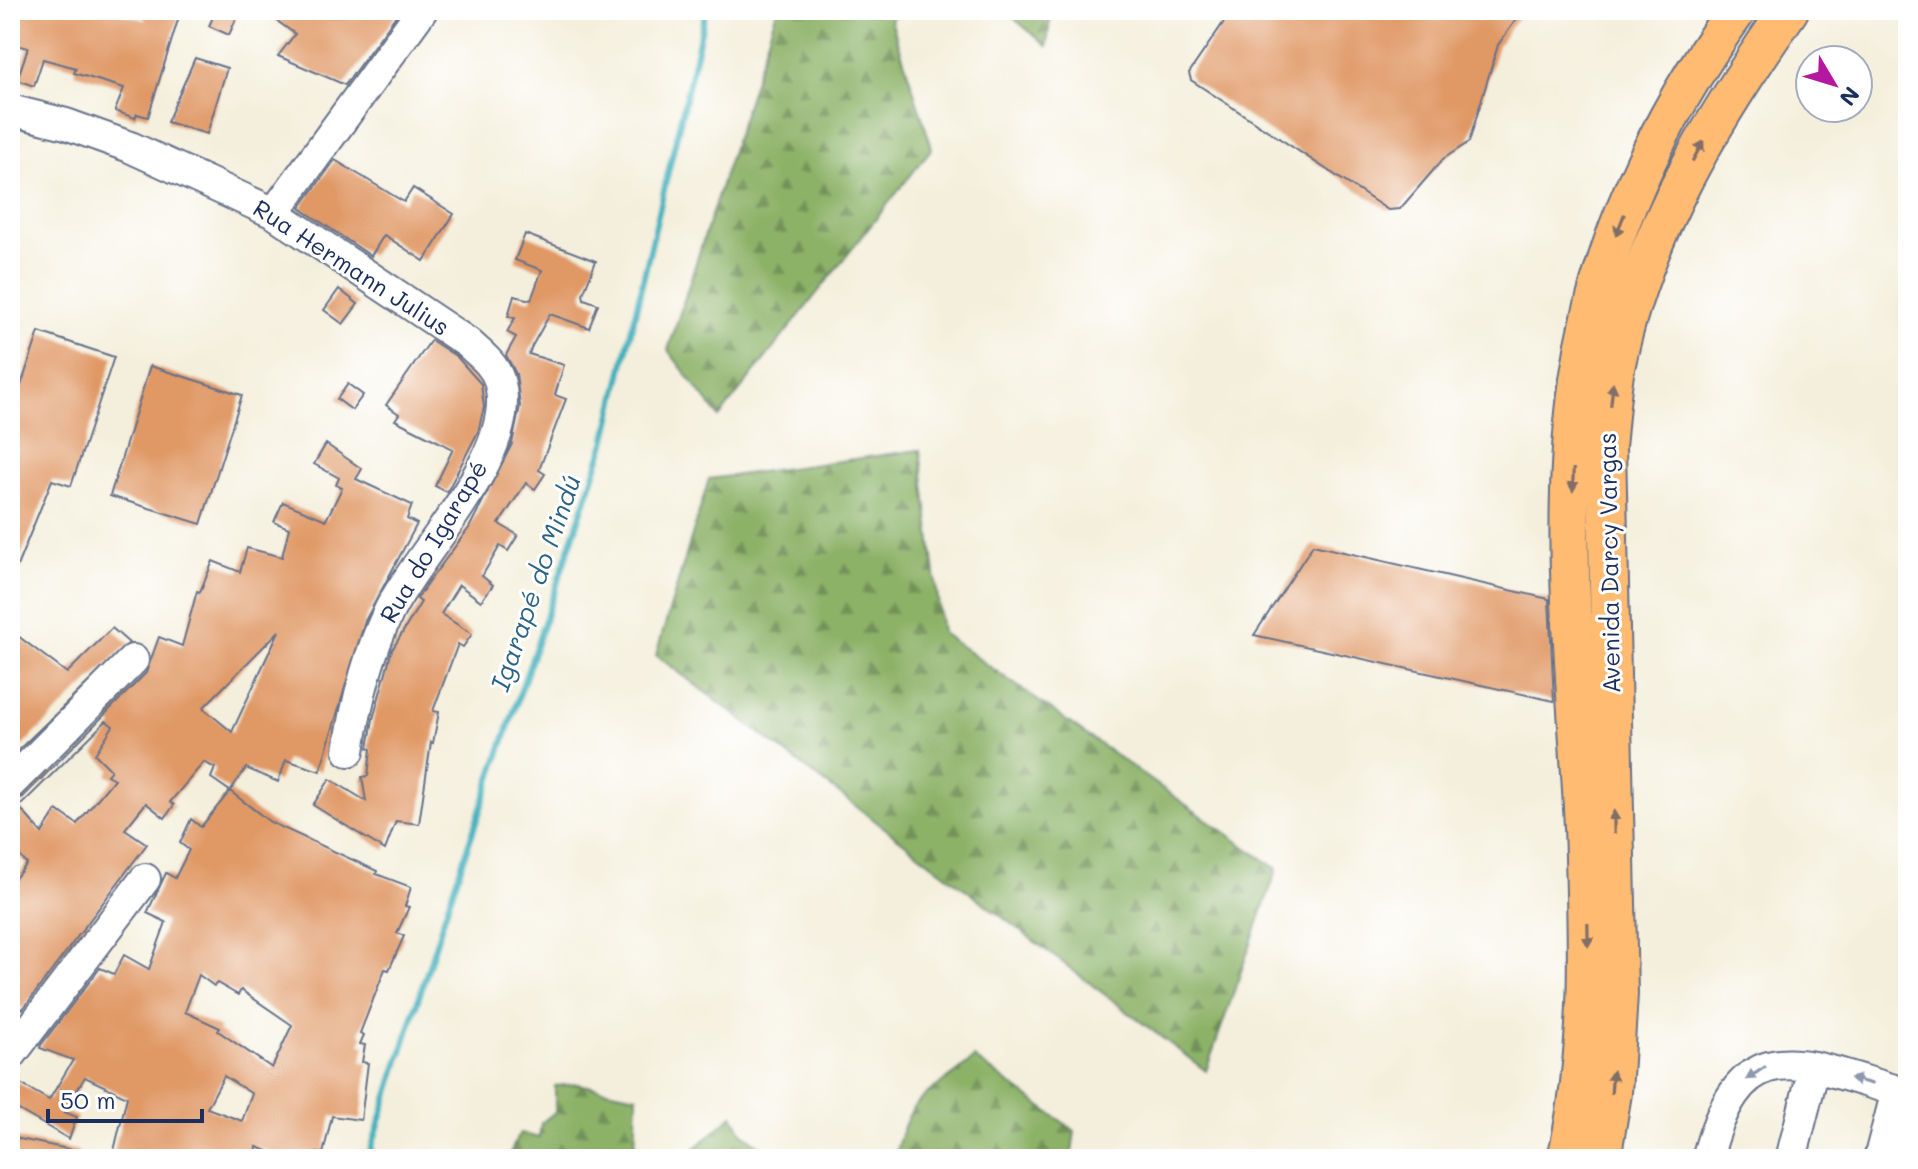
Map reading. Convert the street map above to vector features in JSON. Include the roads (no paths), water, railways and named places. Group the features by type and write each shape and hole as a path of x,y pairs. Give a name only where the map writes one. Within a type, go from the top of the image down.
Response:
{"main road":[{"name":"Avenida Darcy Vargas","path":"1567,1159 1585,1039 1588,939 1571,557 1579,380 1611,248 1645,164 1709,48 1737,10"},
{"name":"Avenida Darcy Vargas","path":"1601,1159 1612,1093 1618,994 1606,446 1614,369 1640,274 1680,182 1723,106 1789,10"}],"street":[{"path":"274,213 422,10"},
{"name":"Rua Hermann Julius","path":"10,110 66,124 130,147 274,213 468,343"},
{"name":"Rua do Igarapé","path":"349,751 369,659 390,610 482,466 499,423 499,380 488,361 468,343"},
{"path":"10,784 133,660"},
{"path":"16,1038 145,879"},
{"path":"1707,1159 1717,1121 1742,1083 1757,1069 1774,1063 1814,1068 1902,1093 1879,1159"},
{"path":"1791,1159 1814,1068"}],"waterway":[{"name":"Igarapé do Mindú","path":"368,1159 448,905 605,443 706,10"}]}
